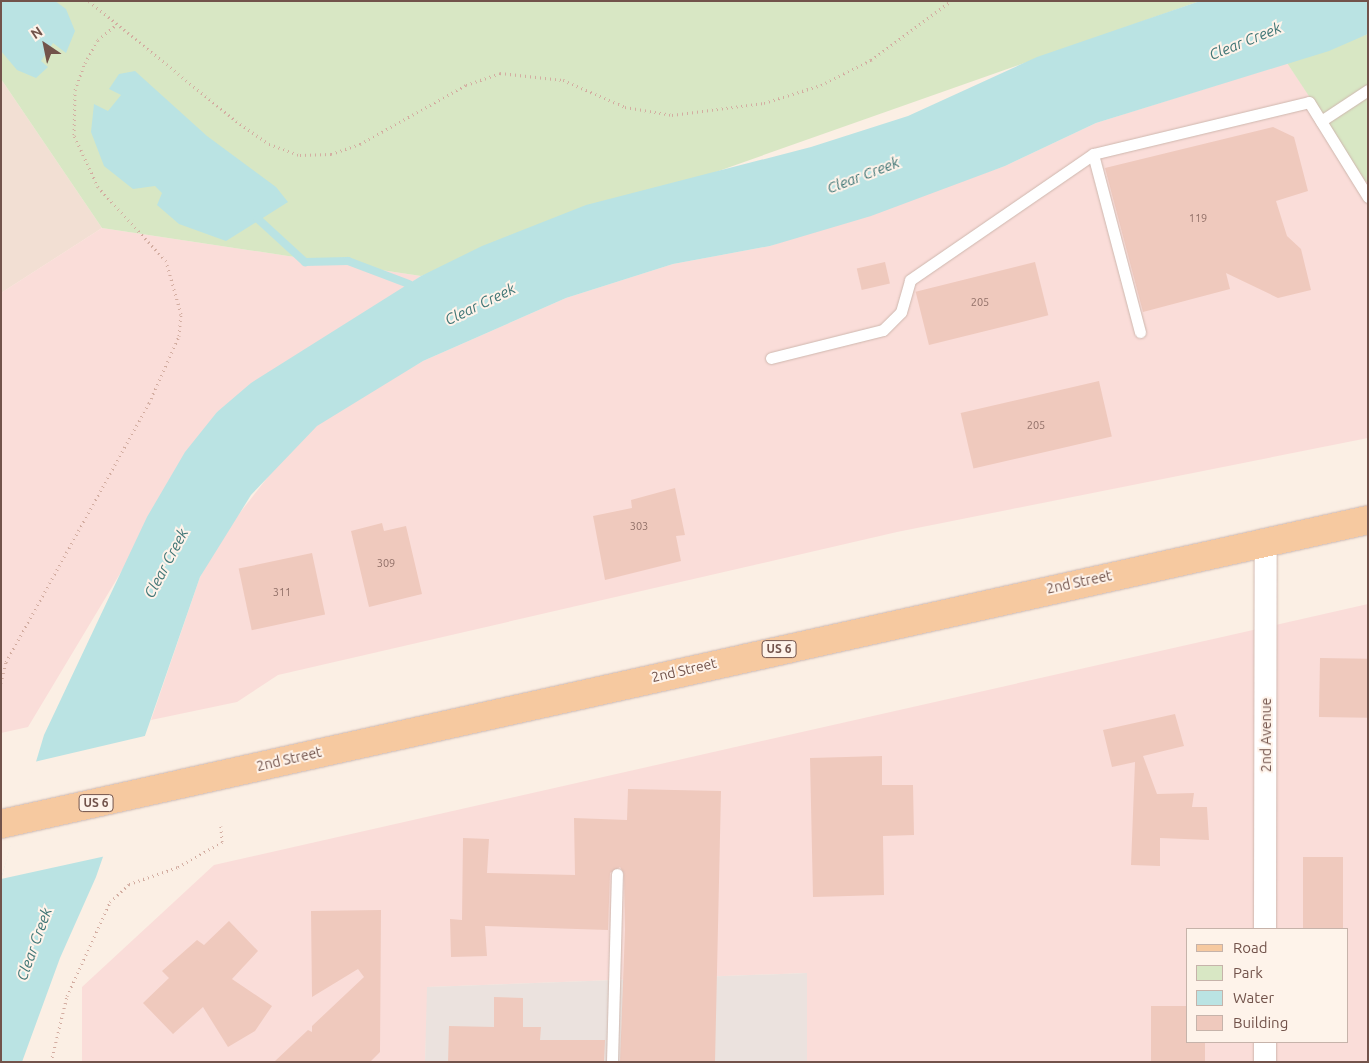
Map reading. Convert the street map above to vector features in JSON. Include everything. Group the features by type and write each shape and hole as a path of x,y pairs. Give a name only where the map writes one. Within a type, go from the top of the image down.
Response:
{"main road":[{"name":"2nd Street","path":"1,824 1266,541 1368,520"}],"street":[{"name":"2nd Avenue","path":"1265,928 1266,541"},
{"path":"1265,1043 1265,1062"}],"lane":[{"path":"1321,121 1368,90"},
{"path":"771,358 883,330 901,312 910,280 1093,154 1309,102 1368,197"},
{"path":"1093,154 1140,332"},
{"path":"612,1062 616,874"}],"path":[{"path":"88,1 242,125 269,144 300,155 331,154 360,144 466,85 500,73 563,80 625,107 672,115 764,103 821,85 871,60 951,1"},
{"path":"1,683 6,662 149,403 179,336 181,314 166,261 98,187 74,135 74,90 85,63 98,40 116,25"},
{"path":"51,1062 67,996 110,902 129,884 178,867 222,842 221,826"}],"shaded area":[{"path":"1287,63 1368,181 1368,438 897,532 278,675 237,702 151,720 200,577 224,533 286,454 317,425 369,391 423,361 566,298 673,264 770,246 1005,166 1096,123"},
{"path":"1,79 102,228 1,293"},
{"path":"102,228 421,276 217,412 28,727 1,733 1,293"},
{"path":"1368,604 1368,1062 807,1062 807,973 428,987 425,1062 82,1062 82,987 214,865"},
{"path":"807,973 807,1062 425,1062 427,987"}],"green space":[{"path":"1,1 1200,1 421,276 102,228 1,79"},
{"path":"1368,34 1368,181 1366,182 1287,63"}],"water":[{"path":"1,1 55,1 66,9 75,31 66,53 53,43 41,61 48,67 36,78 17,70 1,51"},
{"name":"Clear Creek","path":"1200,1 1368,1 1368,34 1329,51 1096,123 1005,166 871,216 770,246 673,264 566,298 423,361 317,426 251,495 200,577 96,877 60,958 22,1062 1,1062 1,879 44,735 147,517 185,452 217,412 251,383 421,276 482,246 586,205 811,147 908,116 1037,57"},
{"path":"135,71 207,136 276,187 288,202 226,241 179,224 157,205 162,193 155,186 133,189 104,166 91,132 94,104 108,111 121,95 109,89 119,74"}],"pier":[{"path":"149,735 106,856 1,879 34,762"}],"building":[{"path":"1273,127 1294,137 1308,191 1276,201 1287,236 1301,249 1311,290 1278,298 1226,273 1230,289 1143,312 1105,168"},
{"path":"885,262 890,283 862,290 857,269"},
{"path":"1035,262 1048,315 929,345 916,292"},
{"path":"1099,381 1112,437 973,468 961,413"},
{"path":"675,488 685,535 676,536 681,561 605,580 593,516 632,508 631,500"},
{"path":"382,523 384,531 406,526 422,594 369,607 351,531"},
{"path":"312,553 325,615 252,630 239,569"},
{"path":"1320,658 1368,659 1367,718 1319,717"},
{"path":"1175,714 1184,746 1143,756 1157,794 1194,793 1192,807 1207,807 1209,840 1160,838 1160,866 1131,865 1135,762 1112,767 1103,730"},
{"path":"882,756 882,785 913,785 914,835 883,836 884,895 813,897 810,758"},
{"path":"628,789 721,791 715,1062 620,1062 625,930 624,874 620,867 610,873 608,930 485,926 487,956 451,957 450,919 462,920 463,838 489,839 487,873 575,875 574,818 627,820"},
{"path":"1303,857 1343,857 1343,928 1303,928"},
{"path":"381,910 380,1052 370,1062 274,1062 308,1030 312,1032 312,1026 364,977 358,969 312,997 311,911"},
{"path":"229,921 258,951 232,979 272,1006 255,1031 228,1047 203,1007 173,1034 143,1003 169,978 162,971 197,940 204,945"},
{"path":"494,997 523,998 523,1027 541,1027 540,1040 605,1040 604,1062 448,1062 449,1026 494,1027"},
{"path":"1151,1006 1186,1006 1186,1043 1205,1043 1205,1062 1151,1062"}],"waterway":[{"path":"258,219 305,262 348,261 409,284"}]}
